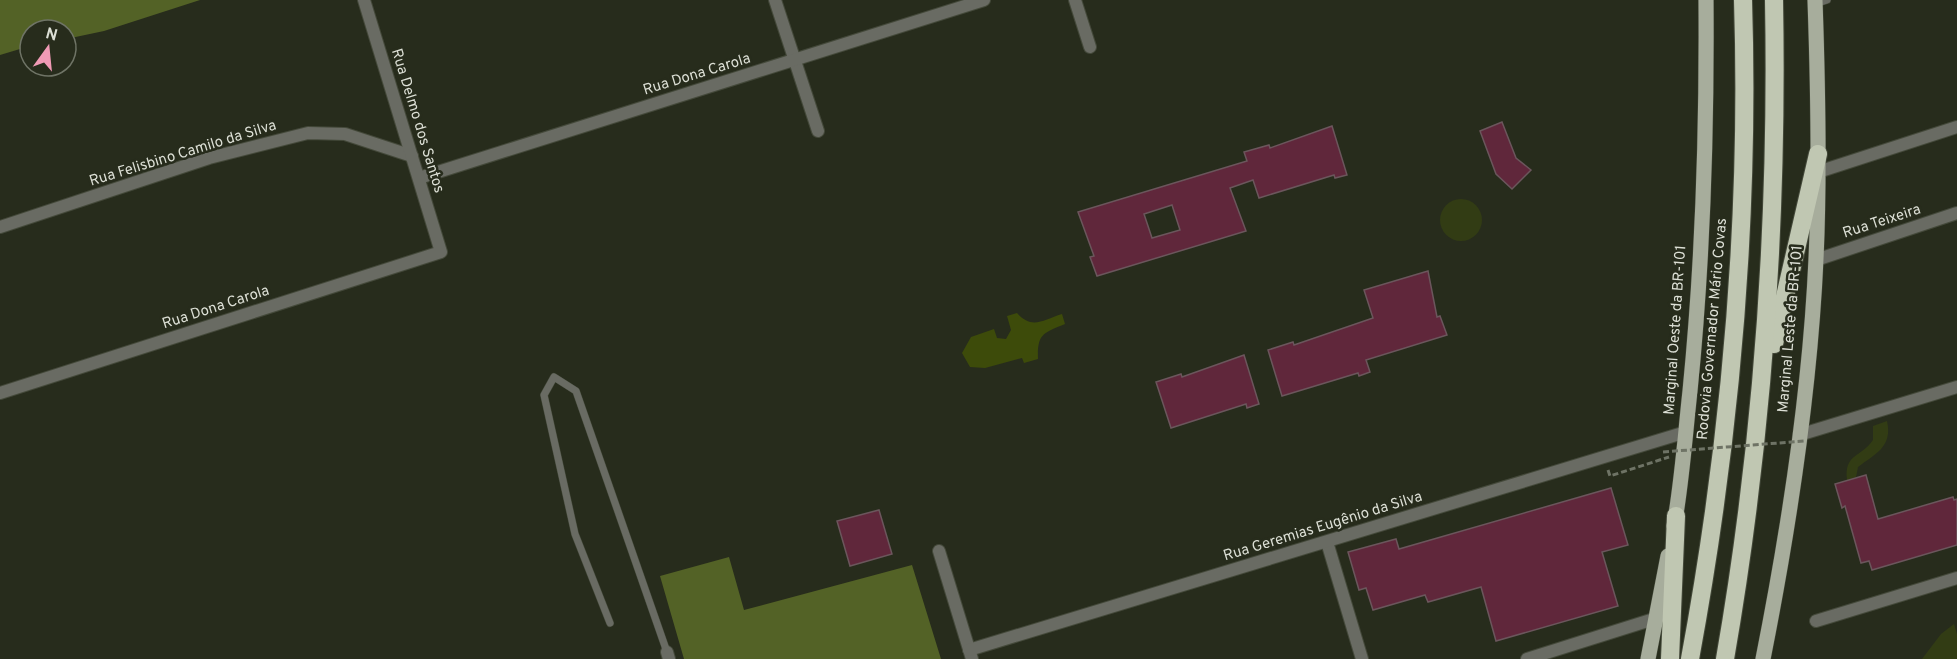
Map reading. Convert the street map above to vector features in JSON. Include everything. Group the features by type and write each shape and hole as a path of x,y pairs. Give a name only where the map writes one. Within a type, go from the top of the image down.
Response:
{"highway":[{"name":"Rodovia Governador Mário Covas","path":"1690,659 1711,535 1728,386 1744,137 1743,0"},
{"path":"1725,659 1743,546 1761,398 1774,182 1774,0"},
{"path":"1761,398 1818,163"},
{"path":"1670,659 1676,516"}],"main road":[{"name":"Marginal Oeste da BR-101","path":"1648,659 1676,516 1695,335 1705,151 1706,0"},
{"name":"Marginal Leste da BR-101","path":"1764,659 1801,438 1816,260 1819,1"}],"street":[{"name":"Rua Delmo dos Santos","path":"364,0 441,252"},
{"path":"775,0 818,131"},
{"name":"Rua Dona Carola","path":"419,178 984,0"},
{"path":"1075,0 1090,47"},
{"path":"1818,163 1957,127"},
{"name":"Rua Felisbino Camilo da Silva","path":"0,227 209,158 308,134 345,134 412,156"},
{"name":"Rua Teixeira","path":"1816,260 1957,213"},
{"name":"Rua Dona Carola","path":"0,393 441,252"},
{"path":"1801,438 1957,387"},
{"name":"Rua Geremias Eugênio da Silva","path":"971,654 1686,432"},
{"path":"1327,542 1362,659"},
{"path":"939,551 971,654"},
{"path":"1816,621 1957,578"},
{"path":"1527,659 1657,618"}],"lane":[{"path":"610,623 575,534 544,395 554,377 576,391 668,656"}],"path":[{"path":"1652,455 1801,438"},
{"path":"1608,469 1610,476 1665,458 1683,456"}],"shaded area":[{"path":"0,0 200,0 104,31 78,36 78,18 18,18 18,50 0,55"},
{"path":"1461,199 1476,205 1482,220 1476,235 1461,241 1446,235 1440,220 1446,205"},
{"path":"1017,313 1022,318 1033,322 1062,314 1065,324 1043,335 1039,344 1038,359 1024,363 1022,358 985,368 970,367 962,353 971,337 994,329 997,338 1006,339 1011,330 1007,316"},
{"path":"1887,421 1885,444 1858,467 1856,477 1847,480 1848,465 1851,460 1873,440 1873,426"},
{"path":"729,557 744,610 912,565 941,659 684,659 660,576"},
{"path":"1954,624 1957,634 1957,659 1922,659 1941,634"}],"building":[{"path":"1502,122 1516,158 1531,170 1512,189 1496,174 1480,131"},
{"path":"1332,126 1347,175 1335,178 1334,175 1259,198 1253,180 1230,188 1246,231 1097,276 1090,257 1094,256 1078,212 1247,161 1244,152 1269,145 1270,148","holes":["1172,205 1180,230 1152,238 1144,214"]},
{"path":"1428,271 1437,317 1440,316 1447,335 1366,360 1370,372 1359,376 1358,373 1282,396 1268,350 1293,342 1294,345 1373,318 1364,290"},
{"path":"1244,355 1259,404 1247,408 1246,404 1171,428 1156,382 1181,374 1182,377"},
{"path":"1866,475 1878,519 1953,497 1954,500 1957,499 1957,545 1872,570 1869,561 1861,563 1845,506 1842,508 1835,484"},
{"path":"1611,488 1628,545 1602,552 1618,606 1496,641 1481,587 1428,602 1425,595 1373,610 1366,588 1359,590 1348,552 1396,539 1399,549"},
{"path":"879,510 892,554 850,566 837,521"}]}
